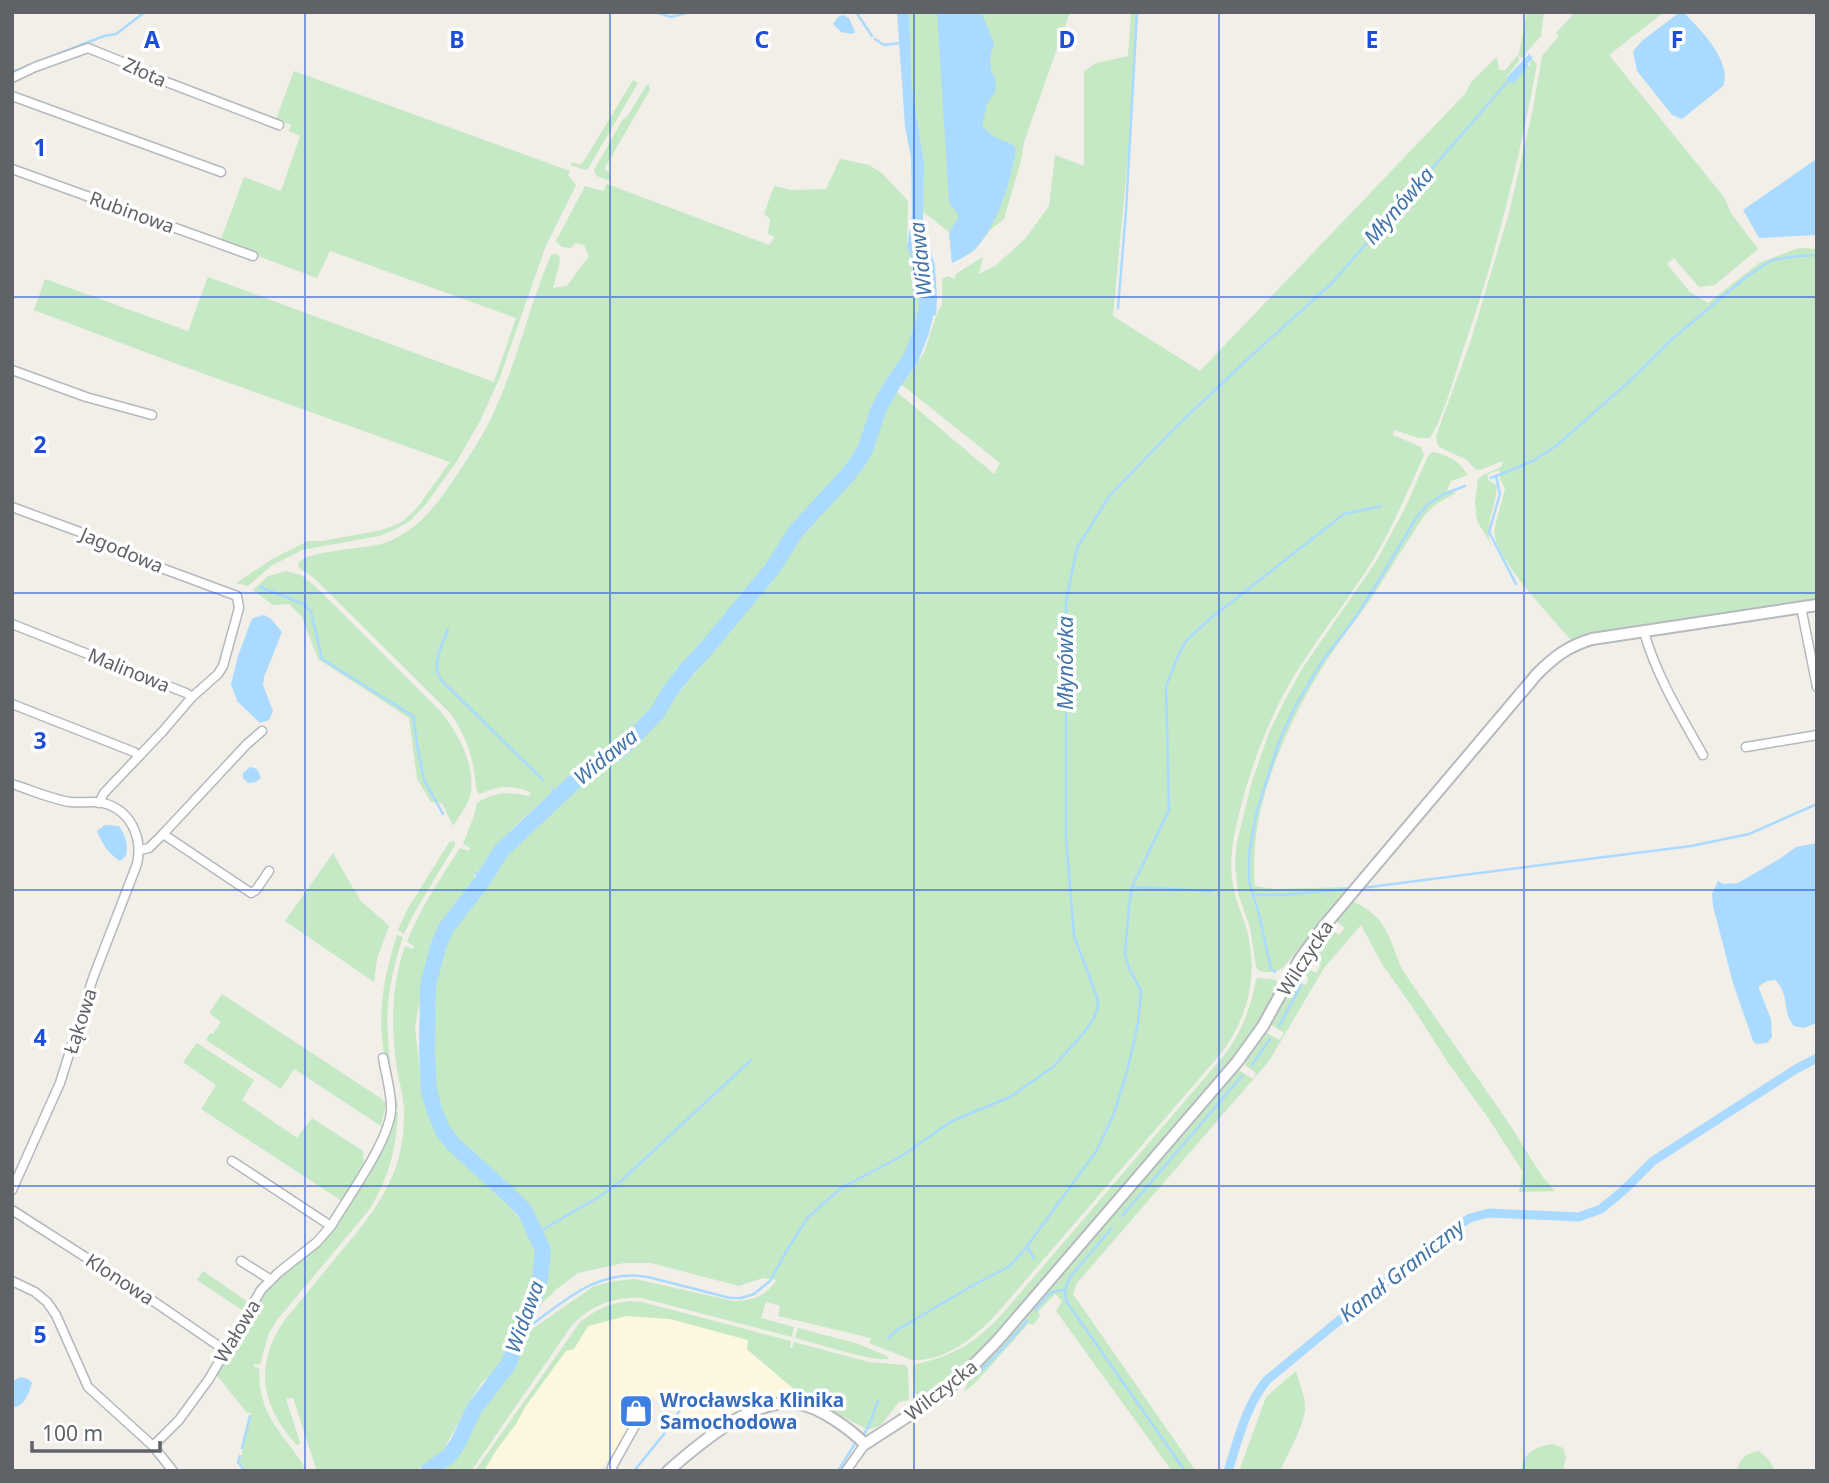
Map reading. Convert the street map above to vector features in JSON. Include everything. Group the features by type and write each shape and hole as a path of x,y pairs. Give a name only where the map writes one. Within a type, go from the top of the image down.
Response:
{"street":[{"name":"Złota","path":"12,78 88,48 143,73 279,125"},
{"path":"12,96 221,172"},
{"name":"Rubinowa","path":"12,169 253,256"},
{"path":"12,370 86,397 152,415"},
{"name":"Jagodowa","path":"12,507 237,596 239,608 223,666 218,674 191,697"},
{"name":"Wilczycka","path":"846,1471 865,1444 950,1387 1007,1331 1237,1062 1263,1026 1294,968 1349,895 1544,667 1559,653 1592,639 1817,605"},
{"path":"1801,607 1817,687"},
{"name":"Malinowa","path":"12,624 187,693 191,697 104,793 99,803"},
{"path":"1644,632 1660,673 1703,755"},
{"path":"12,704 139,755"},
{"path":"12,784 68,802 99,803 115,808 137,834 140,850 149,848 253,737 262,731"},
{"path":"1745,747 1817,735"},
{"path":"163,834 251,893 257,890 269,871"},
{"name":"Łąkowa","path":"12,1190 60,1083 93,978 140,850"},
{"name":"Wałowa","path":"153,1446 179,1420 209,1379 261,1290 317,1242 331,1226 382,1141 391,1110 383,1058"},
{"path":"232,1161 331,1226"},
{"name":"Klonowa","path":"12,1210 144,1294 226,1351"},
{"path":"241,1261 271,1280"},
{"path":"12,1281 47,1302 56,1315 88,1388 153,1446 173,1471"},
{"path":"668,1471 732,1422 770,1406 786,1403 801,1404 814,1409 865,1444"},
{"path":"611,1471 646,1406"}],"shaded area":[{"path":"626,1316 670,1319 748,1340 747,1350 796,1391 777,1395 725,1421 709,1433 648,1394 618,1447 599,1471 484,1471 525,1407 566,1351 574,1349 588,1326"}],"green space":[{"path":"909,12 1070,12 1024,142 1004,219 991,229 975,250 952,263 949,232 923,212 924,164 912,88"},
{"path":"1131,12 1137,12 1129,145 1113,316 1200,371 1465,94 1472,81 1497,57 1499,70 1505,70 1519,54 1527,12 1544,12 1541,36 1524,59 1519,56 1520,60 1506,77 1513,83 1531,66 1529,64 1532,59 1537,64 1514,174 1495,246 1444,409 1430,438 1419,438 1394,430 1393,435 1421,447 1424,455 1373,560 1291,681 1265,733 1246,788 1231,860 1233,886 1247,930 1252,962 1249,993 1239,1023 1223,1051 1000,1310 982,1329 949,1352 937,1357 912,1360 869,1343 871,1338 778,1316 780,1306 766,1302 761,1318 794,1327 792,1337 642,1298 611,1301 593,1308 570,1328 471,1471 440,1471 450,1463 492,1393 505,1378 525,1334 594,1286 635,1279 733,1301 758,1296 768,1290 776,1280 763,1278 739,1286 651,1263 624,1263 578,1273 536,1309 548,1271 549,1251 544,1234 512,1188 457,1139 442,1117 435,1097 430,1034 436,1008 434,984 445,940 492,879 506,855 586,781 637,743 670,704 780,566 809,524 855,477 872,453 883,414 897,392 994,474 1000,463 902,385 924,353 942,304 942,279 949,276 954,279 957,273 983,257 979,274 995,266 1025,239 1049,206 1055,155 1084,166 1084,71 1096,63 1128,56"},
{"path":"1570,12 1664,12 1609,55 1724,197 1731,213 1758,249 1715,285 1699,287 1674,258 1667,264 1690,292 1708,303 1759,263 1798,248 1817,249 1817,599 1570,639 1527,589 1498,547 1495,531 1505,488 1500,480 1500,470 1487,476 1489,481 1497,485 1489,524 1492,546 1477,521 1475,503 1478,479 1501,467 1503,461 1480,470 1475,469 1467,460 1439,447 1437,443 1436,436 1470,343 1509,213 1542,56 1559,36 1556,33 1573,15"},
{"path":"294,71 570,171 568,175 576,185 545,248 500,377 480,421 457,461 426,504 410,521 394,530 379,536 302,550 271,566 248,586 236,583 274,558 308,541 382,530 402,522 417,508 450,462 34,310 45,279 188,331 208,277 494,382 516,318 330,251 317,278 220,242 244,177 281,191 300,136 289,131 291,125 276,119"},
{"path":"633,80 638,83 589,167 586,170 571,165 572,162 580,165 584,161"},
{"path":"649,84 650,90 604,169 611,178 608,180 597,176 594,170 623,119"},
{"path":"840,159 869,165 882,173 908,201 907,246 922,298 908,350 886,379 856,454 845,468 803,512 774,554 674,674 649,711 614,748 560,785 518,823 497,847 480,873 475,873 473,884 443,921 433,939 415,1027 422,1092 431,1118 451,1151 503,1198 526,1227 536,1251 537,1270 500,1364 492,1375 482,1382 443,1451 415,1471 317,1471 293,1398 286,1399 299,1445 284,1430 268,1399 265,1382 269,1350 287,1317 377,1205 394,1171 400,1152 404,1109 394,1047 394,1003 397,975 405,946 413,949 414,946 407,942 412,929 460,848 469,851 470,848 463,844 477,803 496,794 529,796 531,793 506,787 480,794 477,792 470,752 451,714 313,577 299,568 298,563 313,555 388,542 416,525 439,500 472,452 493,415 551,255 559,255 560,261 553,288 567,286 589,256 584,245 575,243 571,248 562,247 556,241 585,186 603,191 607,184 769,245 775,237 768,234 770,219 764,214 774,186 791,190 826,189"},
{"path":"1434,452 1454,460 1468,475 1451,481 1447,490 1456,493 1436,505 1424,517 1312,684 1273,768 1257,828 1255,886 1274,889 1348,887 1283,968 1270,972 1258,970 1250,928 1238,893 1235,864 1237,842 1252,781 1270,730 1302,669 1377,560 1404,510 1429,454"},
{"path":"286,571 301,575 317,588 448,721 466,754 471,779 468,802 453,826 442,803 431,802 417,779 409,718 318,659 302,617 289,604 273,605 253,590 268,576"},
{"path":"450,841 455,842 455,845 404,934 398,930 407,910"},
{"path":"333,853 360,900 389,926 377,959 374,982 285,921"},
{"path":"1354,902 1375,915 1381,923 1403,971 1508,1122 1542,1176 1555,1191 1519,1192 1523,1172 1382,964 1361,925 1324,968 1269,1061 1077,1283 1073,1294 1196,1471 1172,1471 1056,1311 1062,1301 1055,1294 1038,1312 1040,1316 1033,1325 1029,1323 964,1392 969,1378 1008,1338 1237,1069 1253,1079 1256,1073 1245,1065 1246,1060 1265,1032 1280,1040 1284,1033 1271,1025 1271,1022 1295,978 1306,985 1307,976 1298,971 1304,967 1316,973 1321,965 1309,959 1312,951 1331,929 1339,935 1345,928 1336,921 1349,903"},
{"path":"397,935 403,937 393,974 387,1025 398,1108 393,1109 381,1025 387,973"},
{"path":"1258,978 1272,979 1279,984 1262,1020 1247,1041 1028,1300 966,1365 947,1381 929,1393 924,1392 925,1397 915,1393 913,1367 942,1357 974,1340 1003,1313 1226,1053 1245,1018"},
{"path":"222,994 382,1099 386,1104 381,1126 294,1069 281,1089 206,1040 221,1022 209,1013"},
{"path":"197,1043 254,1080 242,1100 297,1138 312,1118 363,1151 364,1164 342,1201 201,1109 216,1085 183,1062"},
{"path":"394,1112 398,1112 393,1151 376,1198 369,1210 277,1320 269,1333 260,1364 254,1364 254,1367 259,1368 260,1386 268,1413 307,1471 247,1471 240,1462 251,1414 247,1413 216,1374 275,1279 316,1248 362,1183 392,1130"},
{"path":"203,1271 251,1304 245,1312 197,1280"},
{"path":"630,1301 791,1341 790,1348 794,1342 869,1362 905,1365 908,1368 909,1400 899,1402 881,1425 868,1430 796,1391 747,1349 748,1340 670,1319 626,1316 588,1326 574,1349 566,1351 525,1407 484,1471 475,1471 580,1322 603,1308"},
{"path":"798,1328 859,1344 889,1359 857,1355 795,1338"},
{"path":"1296,1371 1304,1400 1304,1416 1280,1471 1239,1471 1266,1397"},
{"path":"1553,1444 1563,1448 1566,1457 1563,1471 1521,1471 1527,1455"},
{"path":"1759,1451 1771,1462 1774,1471 1737,1471 1744,1457"}],"water":[{"path":"897,12 909,12 912,88 924,164 923,221 935,266 936,316 921,308 918,279 907,246 912,215 911,157 905,127"},
{"path":"937,12 981,12 994,43 990,57 991,70 996,80 995,92 987,104 982,126 993,136 1016,148 1007,187 990,228 975,249 952,263 949,232 959,217 949,202"},
{"path":"1680,12 1690,19 1713,46 1725,77 1723,86 1682,119 1672,115 1637,71 1633,51"},
{"path":"843,15 849,18 855,32 852,34 841,32 833,24"},
{"path":"1529,54 1533,58 1527,64 1529,66 1513,84 1506,78"},
{"path":"1815,160 1817,235 1759,238 1743,210"},
{"path":"264,615 282,632 263,685 273,711 269,720 260,723 237,701 231,684 251,621"},
{"path":"250,767 257,769 261,778 256,782 248,783 243,778 243,773"},
{"path":"105,825 119,826 125,837 126,856 120,861 99,836 97,831"},
{"path":"1817,843 1817,1023 1804,1028 1794,1026 1790,1021 1780,986 1775,980 1767,981 1759,986 1759,989 1771,1019 1772,1037 1767,1043 1756,1044 1733,983 1712,894 1718,881 1723,884 1738,883 1796,847"},
{"path":"21,1377 32,1383 23,1402 12,1407 12,1381"}],"waterway":[{"path":"12,72 104,36 116,34 145,12"},
{"path":"656,12 671,17 690,12"},
{"path":"856,12 872,36"},
{"path":"1118,308 1137,12"},
{"path":"875,39 884,45 900,43"},
{"name":"Młynówka","path":"522,1332 580,1291 596,1283 630,1275 730,1298 754,1294 770,1281 808,1217 841,1188 900,1157 952,1121 1010,1097 1053,1067 1082,1035 1094,1018 1098,1006 1074,936 1066,838 1066,601 1077,548 1110,495 1179,424 1332,283 1510,79"},
{"path":"1491,478 1533,461 1556,446 1633,378 1671,340 1746,277 1772,260 1817,255"},
{"name":"Widawa","path":"428,1471 449,1456 474,1409 508,1365 533,1303 540,1279 543,1250 525,1211 453,1144 443,1131 435,1112 429,1091 428,985 439,944 446,928 481,883 501,851 573,783 625,746 657,713 688,668 772,569 796,531 857,463 865,450 879,408 911,358 927,308 926,290"},
{"path":"1496,476 1500,494 1489,532 1516,584"},
{"path":"1275,972 1271,969 1249,881 1249,855 1256,814 1280,739 1297,703 1323,660 1353,621 1416,518 1428,504 1465,486"},
{"path":"888,1338 897,1330 1010,1266 1097,1150 1113,1116 1138,1023 1141,991 1125,954 1129,906 1132,887 1169,810 1166,686 1187,640 1211,618 1344,514 1381,506"},
{"path":"260,587 304,604 311,612 322,659 413,716 424,780 443,814"},
{"path":"448,629 437,662 442,681 543,780"},
{"path":"552,789 558,797"},
{"path":"1362,888 1691,846 1749,834 1817,804"},
{"path":"476,873 482,881"},
{"path":"1132,887 1212,891"},
{"path":"1253,895 1346,889"},
{"path":"1279,1026 1300,987 1302,978 1299,976"},
{"path":"1252,1065 1270,1039"},
{"name":"Kanał Graniczny","path":"1228,1471 1253,1400 1267,1380 1439,1238 1470,1218 1489,1213 1579,1217 1601,1209 1653,1161 1817,1058"},
{"path":"537,1233 602,1195 622,1180 751,1060"},
{"path":"1122,1216 1242,1076"},
{"path":"1112,1228 1070,1277 1065,1290 1066,1301 1185,1471"},
{"path":"1027,1247 1034,1258"},
{"path":"1035,1310 1051,1293 1065,1290"},
{"path":"974,1377 1027,1321"},
{"name":"Młynówka","path":"634,1471 686,1401"},
{"path":"864,1434 878,1401"},
{"path":"242,1448 250,1416"},
{"path":"838,1471 856,1442"},
{"path":"240,1456 238,1462 245,1471"}],"place":[{"name":"Wrocławska Klinika Samochodowa","path":"636,1411"}]}
